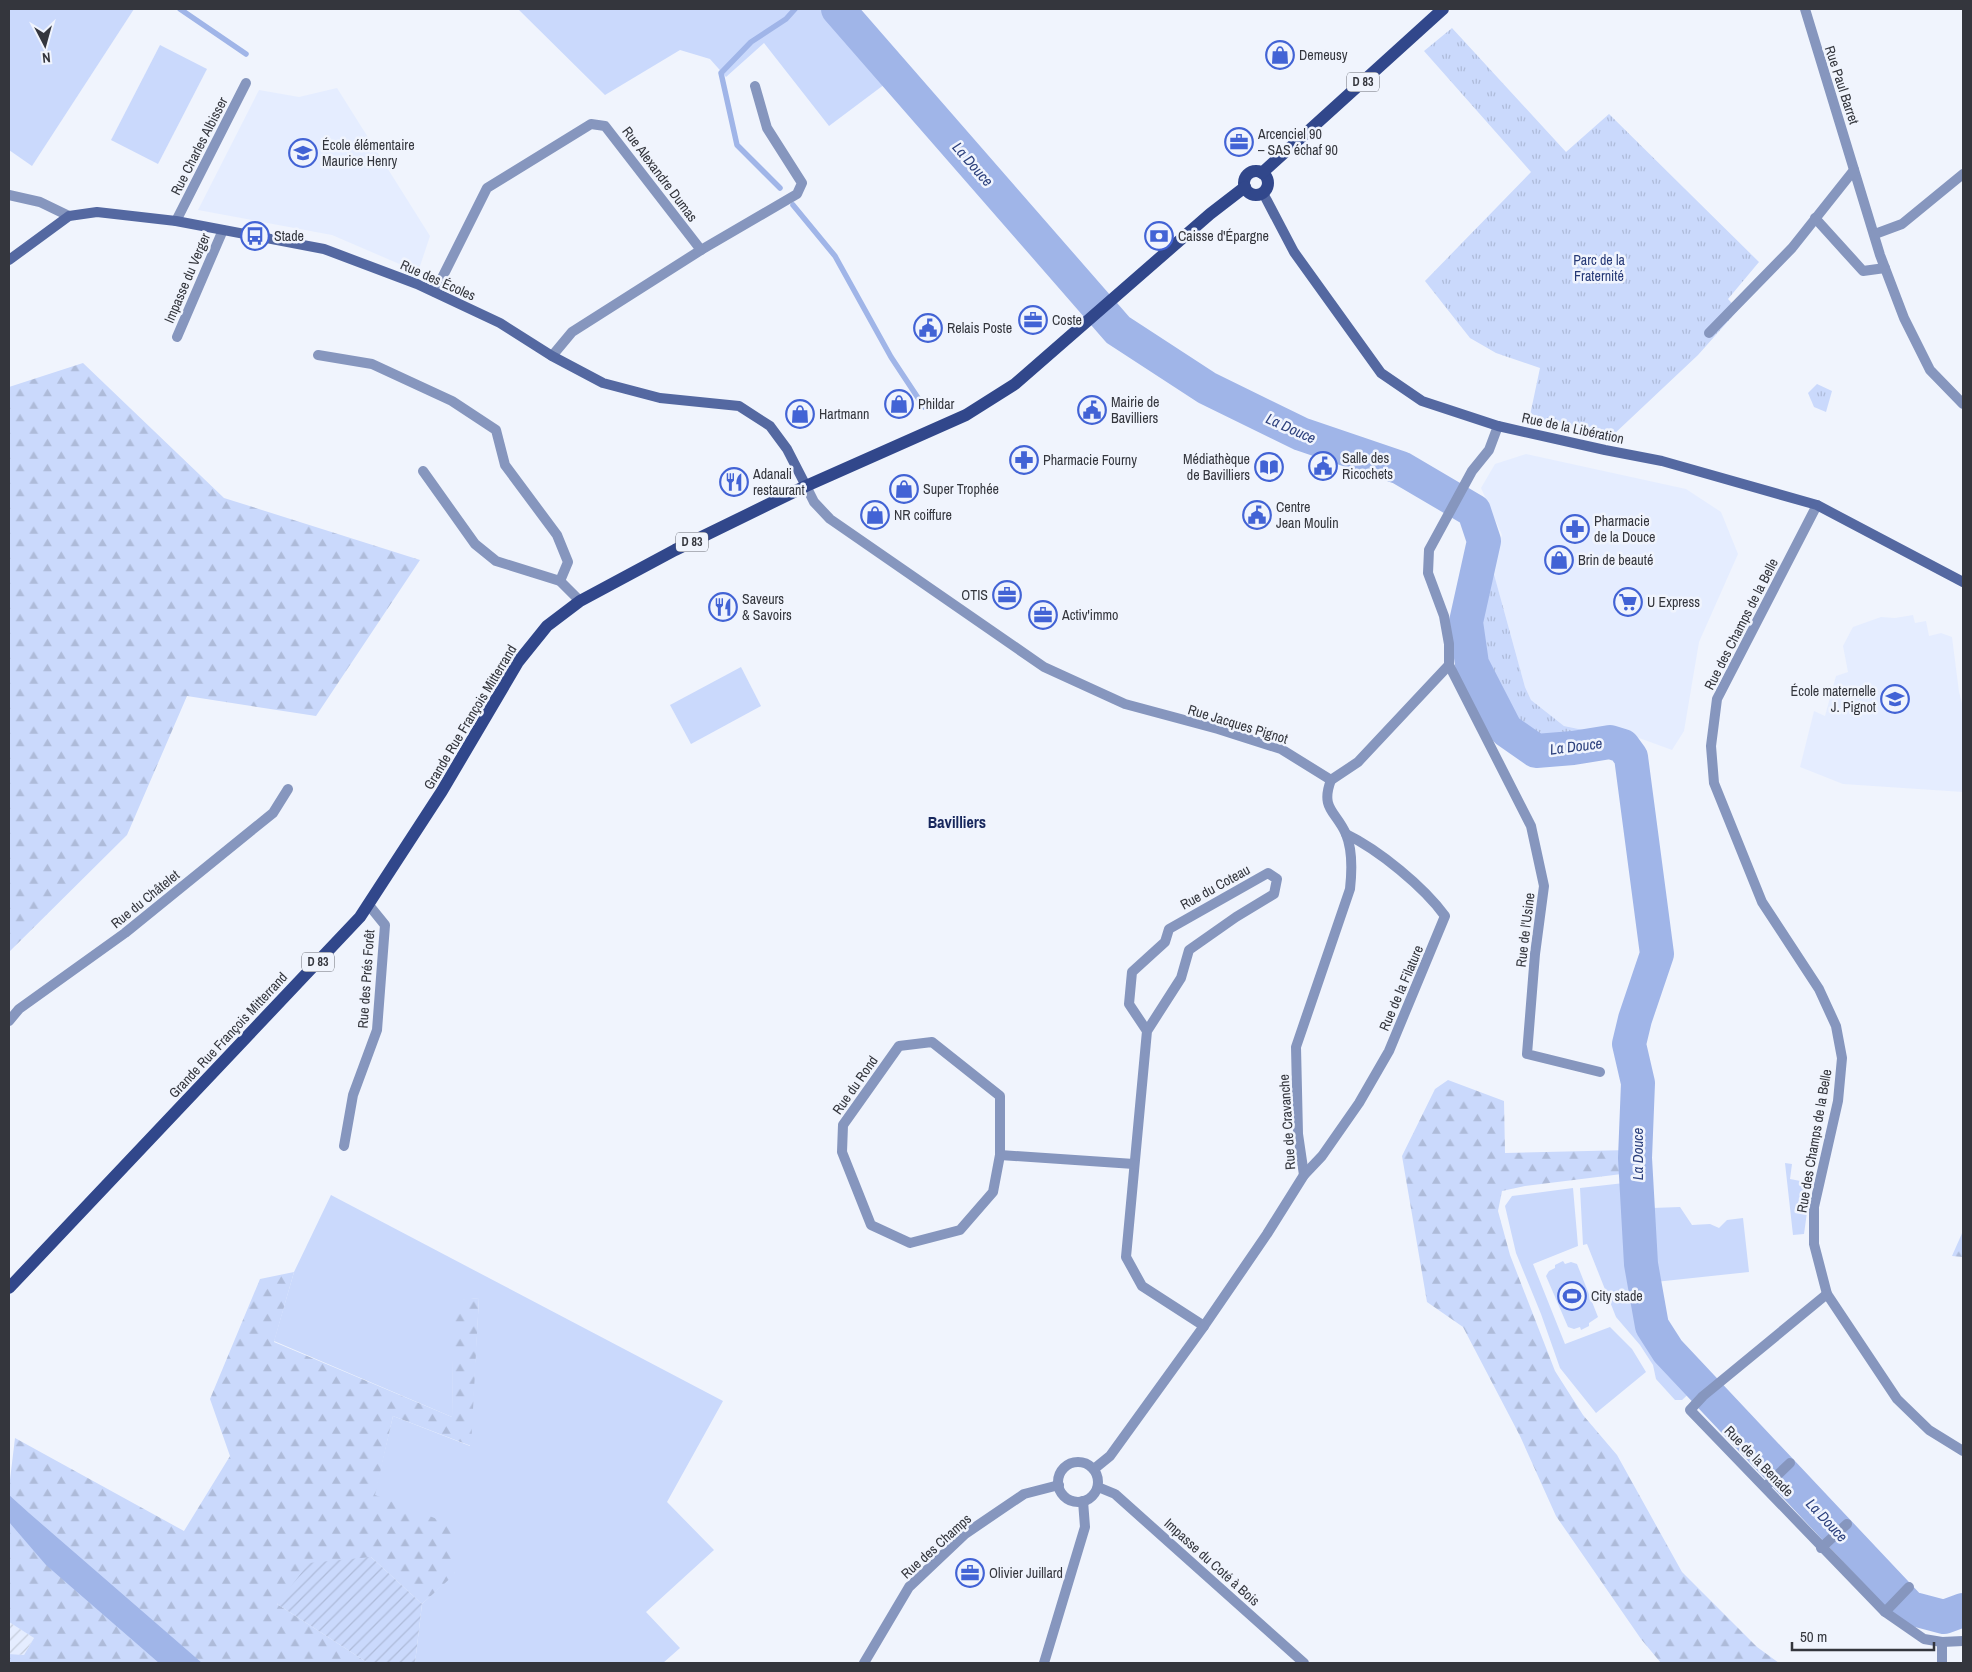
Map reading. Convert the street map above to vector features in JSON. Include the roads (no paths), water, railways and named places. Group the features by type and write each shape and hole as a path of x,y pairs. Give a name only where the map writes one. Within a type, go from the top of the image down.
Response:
{"main road":[{"name":"D 83","path":"1262,173 1443,9"},
{"path":"1255,172 1262,173 1268,183 1263,193 1252,194 1245,187 1248,175 1255,172"},
{"name":"Grande Rue François Mitterrand","path":"9,1288 360,918 442,791 518,662 547,626 580,601 675,550 806,486 966,415 1015,384 1210,214 1245,187"}],"street":[{"name":"Rue Paul Barret","path":"1804,9 1885,268 1904,318 1930,370 1963,404"},
{"name":"Rue Charles Albisser","path":"176,221 246,83"},
{"path":"552,356 572,332 701,250 797,194 802,183 767,128 755,86"},
{"name":"Rue Alexandre Dumas","path":"435,292 486,188 591,124 605,126 701,250"},
{"path":"1709,333 1792,248 1854,170"},
{"path":"1875,234 1902,224 1963,174"},
{"name":"Rue de la Libération","path":"1263,193 1294,252 1381,373 1422,401 1498,426 1662,461 1817,505 1963,582"},
{"path":"9,195 40,202 69,216 9,260"},
{"name":"Rue des Écoles","path":"69,216 97,212 176,221 324,249 435,292 500,323 552,356 603,383 644,394 739,406 770,426 788,449 806,486"},
{"path":"1815,218 1863,271 1885,268"},
{"name":"Impasse du Verger","path":"177,337 223,230"},
{"path":"318,355 372,364 452,401 496,430 505,465 557,535 568,562 560,581"},
{"path":"1331,780 1358,762 1449,665 1449,644 1444,616 1428,573 1429,550 1465,484 1488,450 1498,426"},
{"path":"423,471 475,544 496,562 560,581 580,601"},
{"name":"Rue Jacques Pignot","path":"806,486 814,502 830,519 1044,667 1125,704 1218,729 1281,749 1331,780"},
{"name":"Rue des Champs de la Belle","path":"1817,505 1717,699 1711,746 1714,783 1762,902 1819,989 1836,1026 1842,1058 1838,1101 1814,1207 1814,1244 1827,1294 1897,1399 1928,1430 1963,1451"},
{"name":"Rue de l'Usine","path":"1449,665 1531,826 1544,886 1527,1054 1600,1072"},
{"name":"Rue de Cravanche","path":"1094,1468 1110,1456 1204,1326 1267,1234 1304,1175 1298,1134 1296,1047 1350,889 1352,866 1346,834 1330,810 1326,794 1331,780"},
{"name":"Rue du Châtelet","path":"9,1020 19,1009 125,933 273,814 288,788"},
{"name":"Rue de la Filature","path":"1304,1175 1322,1156 1358,1104 1389,1051 1445,916 1434,901 1366,844 1346,834"},
{"name":"Rue du Coteau","path":"1147,1031 1129,1004 1132,972 1165,942 1169,929 1233,891 1268,873 1277,879 1274,894 1236,917 1189,950 1181,978 1147,1031 1126,1257 1142,1286 1204,1326"},
{"name":"Rue des Prés Forêt","path":"344,1146 354,1095 377,1030 385,925 368,904"},
{"name":"Rue du Rond","path":"932,1042 1000,1096 1000,1156 993,1192 960,1230 910,1243 871,1225 842,1152 843,1125 899,1046 932,1042"},
{"path":"1000,1156 1134,1164"},
{"name":"Rue de la Benade","path":"1827,1294 1703,1396 1690,1410 1821,1548 1885,1612 1924,1639 1942,1642 1963,1641"},
{"path":"1082,1462 1094,1468 1098,1487 1092,1496 1083,1501 1070,1500 1065,1496 1059,1485 1060,1473 1070,1464 1082,1462"},
{"path":"1765,1487 1790,1463"},
{"name":"Rue des Champs","path":"864,1663 909,1587 966,1534 1024,1494 1059,1485"},
{"name":"Impasse du Coté à Bois","path":"1098,1487 1115,1494 1304,1663"},
{"path":"1044,1663 1085,1527 1083,1501"},
{"path":"1821,1548 1847,1524"},
{"path":"1885,1612 1909,1587"},
{"path":"1942,1642 1942,1663"}],"waterway":[{"path":"180,9 246,54"},
{"path":"780,188 737,145 721,73 751,42 786,19 795,9"},
{"name":"La Douce","path":"838,9 1118,330 1207,388 1301,434 1401,468 1474,511 1484,541 1466,622 1472,664 1506,730 1536,751 1610,742 1623,746 1631,757 1657,954 1635,1019 1629,1044 1638,1083 1635,1158 1641,1264 1652,1326 1668,1351 1910,1608 1944,1617 1963,1610"},
{"path":"793,205 835,256 891,357 924,407"}],"place":[{"name":"Demeusy","path":"1280,55"},
{"name":"Arcenciel 90 – SAS échaf 90","path":"1239,142"},
{"name":"École élémentaire Maurice Henry","path":"303,153"},
{"name":"Stade","path":"255,236"},
{"name":"Caisse d'Épargne","path":"1159,236"},
{"name":"Coste","path":"1033,320"},
{"name":"Relais Poste","path":"928,328"},
{"name":"Phildar","path":"899,404"},
{"name":"Mairie de Bavilliers","path":"1092,410"},
{"name":"Hartmann","path":"800,414"},
{"name":"Pharmacie Fourny","path":"1024,460"},
{"name":"Salle des Ricochets","path":"1323,466"},
{"name":"Médiathèque de Bavilliers","path":"1269,467"},
{"name":"Adanali restaurant","path":"734,482"},
{"name":"Super Trophée","path":"904,489"},
{"name":"NR coiffure","path":"875,515"},
{"name":"Centre Jean Moulin","path":"1257,515"},
{"name":"Pharmacie de la Douce","path":"1575,529"},
{"name":"Brin de beauté","path":"1559,560"},
{"name":"OTIS","path":"1007,595"},
{"name":"U Express","path":"1628,602"},
{"name":"Saveurs & Savoirs","path":"723,607"},
{"name":"Activ'immo","path":"1043,615"},
{"name":"École maternelle J. Pignot","path":"1895,699"},
{"name":"City stade","path":"1572,1296"},
{"name":"Olivier Juillard","path":"970,1573"}],"district":[{"name":"Bavilliers","path":"957,822"}],"park label":[{"name":"Parc de la Fraternité","path":"1599,268"}]}
